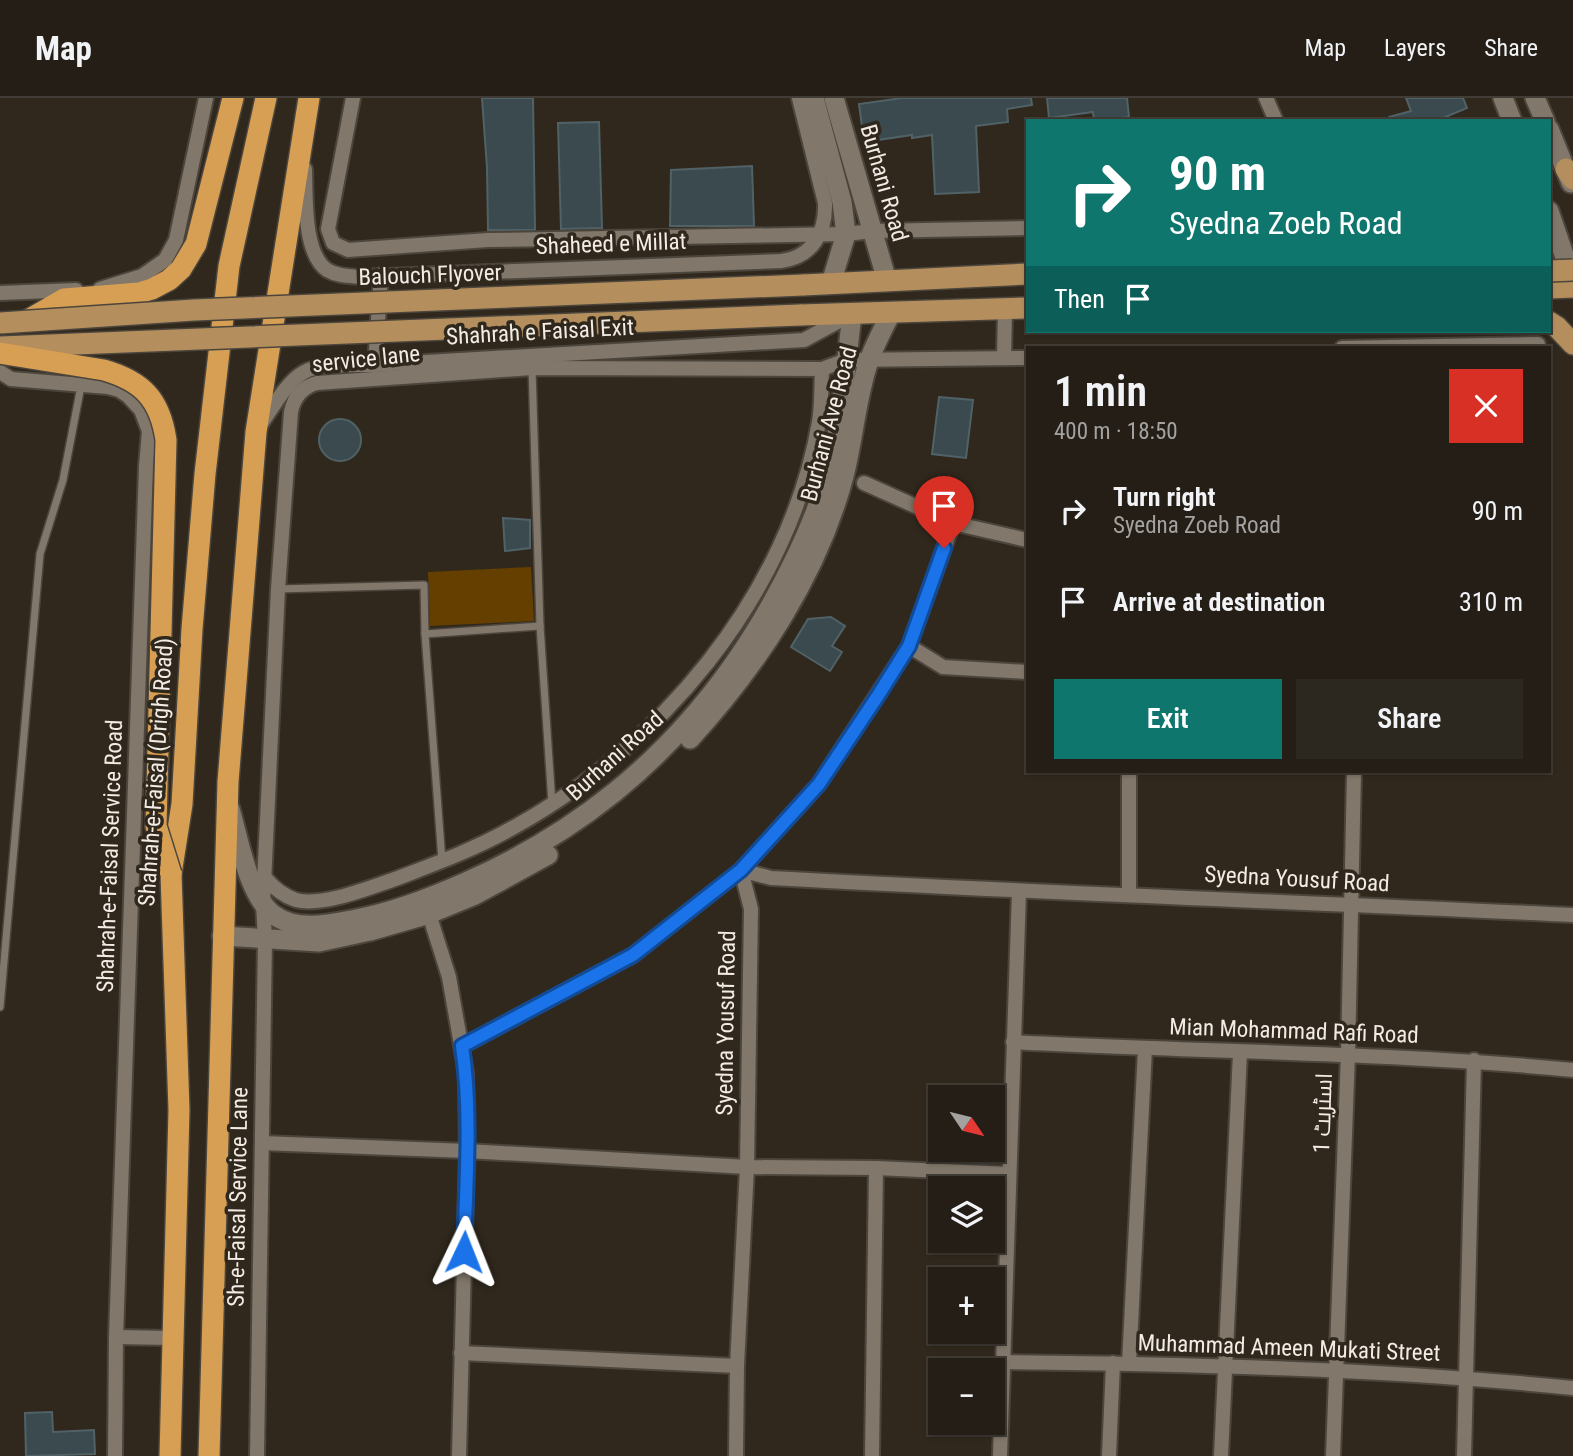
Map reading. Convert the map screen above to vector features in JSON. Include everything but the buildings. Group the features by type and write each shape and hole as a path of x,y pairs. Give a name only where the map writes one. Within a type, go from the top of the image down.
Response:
{"highway":[{"path":"28,320 64,299 139,293 152,289 169,280 181,269 196,244 233,98"},
{"name":"Shahrah-e-Faisal (Drigh Road)","path":"170,1456 179,1110 171,874 183,804 192,629 205,474 229,266 265,98"},
{"path":"209,1456 228,801 256,432 307,108"},
{"path":"0,353 119,374 146,392 156,405 163,423 166,439 156,827 171,874"}],"main road":[{"name":"Balouch Flyover","path":"2,322 194,310 1026,274"},
{"path":"1003,275 1018,282 1026,281"},
{"path":"1551,288 1573,288"},
{"path":"1551,298 1573,298"},
{"path":"999,309 1015,300 1026,299"},
{"path":"0,347 1026,308"},
{"path":"1551,323 1573,344"}],"street":[{"path":"0,293 102,289 142,276 165,260 176,240 206,98"},
{"path":"353,98 329,222 330,237 340,248 348,250 488,240 1026,228"},
{"path":"799,98 825,203 825,220 821,234"},
{"name":"Burhani Road","path":"814,98 842,202 846,234 831,283"},
{"name":"Burhani Road","path":"834,98 887,281"},
{"path":"1266,98 1275,119"},
{"path":"1503,98 1511,119"},
{"path":"1535,98 1544,119"},
{"name":"Shaheed e Millat","path":"307,108 306,195 311,244 316,258 326,269 339,275 360,277 781,261 802,256 821,234"},
{"path":"1551,134 1571,179"},
{"path":"1551,219 1564,268"},
{"path":"374,365 381,275"},
{"path":"999,309 1003,358"},
{"name":"Burhani Ave Road","path":"429,914 475,895 523,870 587,831 653,776 721,704 774,629 805,576 824,536 844,476 869,361 891,313"},
{"name":"Burhani Road","path":"263,904 282,919 317,926 364,918 421,902 520,857 579,821 644,767 696,712 733,664 790,567 814,510 836,441 852,315"},
{"name":"Shahrah e Faisal Exit","path":"256,432 286,386 300,373 316,366 804,340 852,315"},
{"path":"1356,346 1414,338 1538,344"},
{"name":"service lane","path":"263,904 278,589 291,412 303,389 317,383 532,368 822,369 846,360 1026,358"},
{"path":"266,879 275,889 295,900 321,900 368,888 442,862 506,832 552,804 626,749 684,692 744,611 774,558 802,488 820,419 822,369"},
{"name":"Shahrah-e-Faisal Service Road","path":"0,372 11,379 119,390 141,410 149,432 116,1337 115,1456"},
{"path":"863,484 953,523 1026,540"},
{"path":"462,1046 633,955 741,870 819,784 909,646 953,523"},
{"path":"909,646 943,667 1026,672"},
{"path":"1129,773 1129,894"},
{"name":"اسٹریٹ 1","path":"1333,1456 1348,1054 1354,773"},
{"path":"228,801 254,889 263,904"},
{"name":"Syedna Yousuf Road","path":"737,1456 737,1366 747,1167 751,909 741,870 771,878 1019,892 1129,894 1573,915"},
{"path":"1003,1358 1019,892"},
{"name":"Sh-e-Faisal Service Lane","path":"257,1456 265,939 263,904"},
{"path":"222,936 319,942 429,914 449,977 466,1073 467,1151 459,1456"},
{"name":"Mian Mohammad Rafi Road","path":"1013,1042 1240,1053 1348,1054 1474,1060 1573,1070"},
{"path":"1129,1364 1145,1049"},
{"path":"1221,1456 1240,1053"},
{"path":"1464,1456 1474,1060"},
{"path":"262,1143 467,1151 747,1167 876,1168 1009,1174"},
{"path":"872,1456 876,1168"},
{"path":"116,1337 172,1338"},
{"path":"461,1353 737,1366"},
{"name":"Muhammad Ameen Mukati Street","path":"1005,1362 1224,1365 1467,1378 1573,1388"},
{"path":"1109,1456 1113,1363"},
{"path":"1000,1456 1001,1435"}],"lane":[{"path":"532,368 540,626 552,804"},
{"path":"0,1007 40,554 63,480 81,386"},
{"path":"278,589 424,585 425,634 442,862"},
{"path":"425,634 540,626"}],"shaded area":[{"path":"531,567 534,621 430,626 428,572"}],"route":[{"path":"464,1252 467,1151 466,1073 462,1046 633,955 741,870 819,784 879,694 909,646 944,548"}]}
